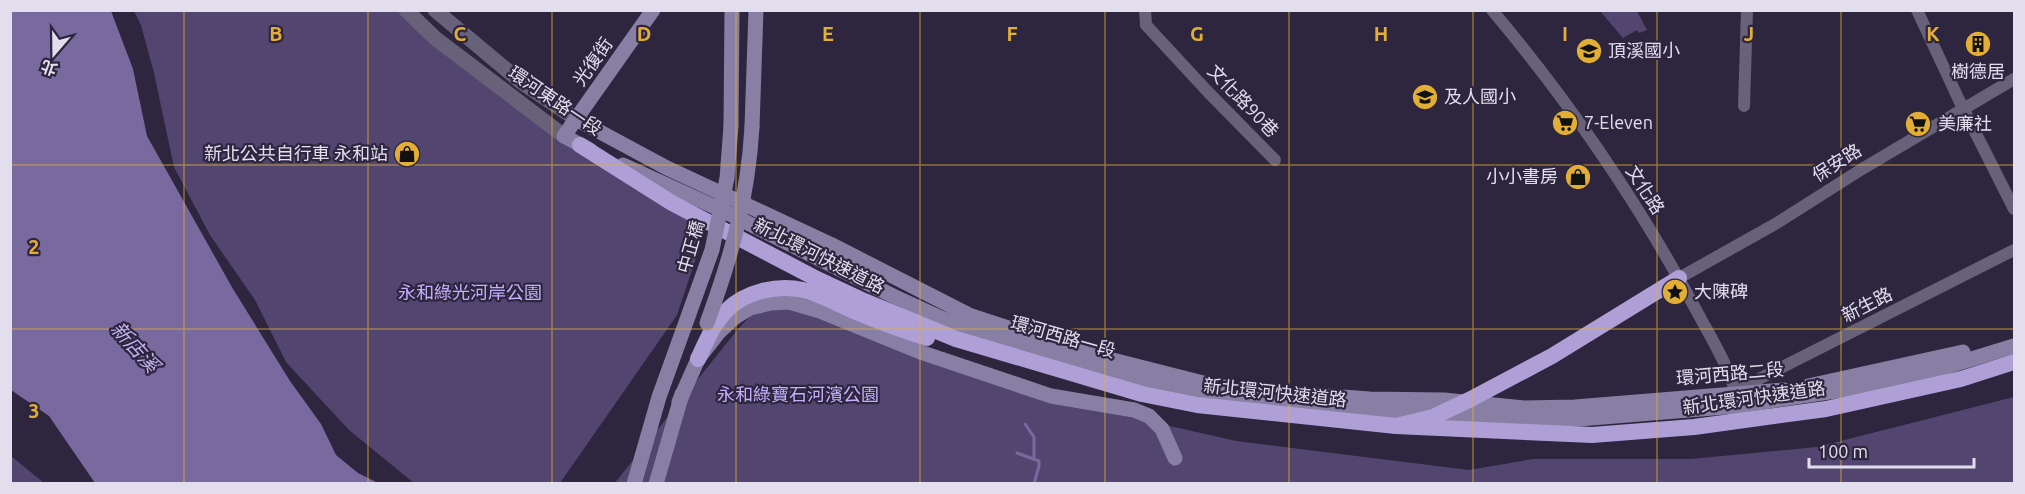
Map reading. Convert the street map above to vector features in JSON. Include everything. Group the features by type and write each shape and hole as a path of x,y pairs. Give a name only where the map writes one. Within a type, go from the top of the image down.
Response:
{"highway":[{"name":"新北環河快速道路","path":"580,145 672,203 845,293 956,339 1142,394 1197,405 1396,426 1592,435 1694,427 1792,414 1883,397 1961,379 2014,362"},
{"path":"1396,426 1433,417 1471,399 1552,356 1679,278"},
{"path":"698,358 712,328 725,311 742,298 762,291 801,290 825,297 903,331 1084,386 1142,394"}],"main road":[{"name":"光復街","path":"564,136 653,10"},
{"name":"中正橋","path":"634,483 659,397 712,250 725,189 731,126 732,10"},
{"path":"656,483 679,402 725,272 739,224 747,186 752,128 756,10"},
{"name":"環河東路一段","path":"576,119 656,163 701,184"},
{"name":"環河東路一段","path":"564,136 698,201"},
{"name":"環河西路一段","path":"701,184 832,245 969,315 1081,352 1219,387 1444,407"},
{"name":"環河西路一段","path":"698,201 728,213 941,318 1068,361 1203,394 1336,407 1444,407"},
{"path":"679,402 698,358 734,318 750,308 789,302 820,311 923,353 1051,396 1134,410 1149,416 1162,429 1175,458"},
{"name":"環河西路二段","path":"1737,400 1955,354 2014,335"},
{"name":"環河西路二段","path":"1444,407 1575,407 1737,400 1849,389 1926,373 2014,346"}],"street":[{"name":"環河東路一段","path":"406,10 435,38 564,136"},
{"name":"環河東路一段","path":"435,10 521,82 576,119"},
{"name":"文化路90巷","path":"1145,10 1146,25 1275,160"},
{"name":"文化路","path":"1492,10 1564,102 1679,278 1717,349 1737,400"},
{"path":"1744,106 1747,10"},
{"path":"1917,10 2014,209"},
{"name":"保安路","path":"1679,278 1777,223 1862,169 2014,79"},
{"name":"新生路","path":"1737,400 1747,385 2014,250"}],"green space":[{"name":"永和綠光河岸公園","path":"134,11 406,11 460,62 702,227 698,252 677,315 560,483 414,483 349,430 286,362 255,300 210,235 174,167 154,73 141,25"},
{"path":"1600,11 1637,11 1647,30 1639,33 1637,30 1623,38"},
{"name":"永和綠寶石河濱公園","path":"774,291 1082,406 1236,441 1469,470 1533,459 1691,459 1817,447 2014,397 2014,483 614,484 738,329"},
{"path":"11,456 44,483 11,483"}],"water":[{"name":"新店溪","path":"10,11 111,11 133,69 147,136 233,289 290,381 321,424 336,455 358,473 378,483 95,483 49,416 11,390"}],"waterway":[{"path":"1025,424 1034,437 1034,458"},
{"path":"1017,453 1039,461 1034,484"}],"place":[{"name":"樹德居","path":"1978,44"},
{"name":"頂溪國小","path":"1589,51"},
{"name":"及人國小","path":"1425,97"},
{"name":"7-Eleven","path":"1565,123"},
{"name":"美廉社","path":"1918,124"},
{"name":"新北公共自行車 永和站","path":"407,154"},
{"name":"小小書房","path":"1578,177"},
{"name":"大陳碑","path":"1675,292"}]}
